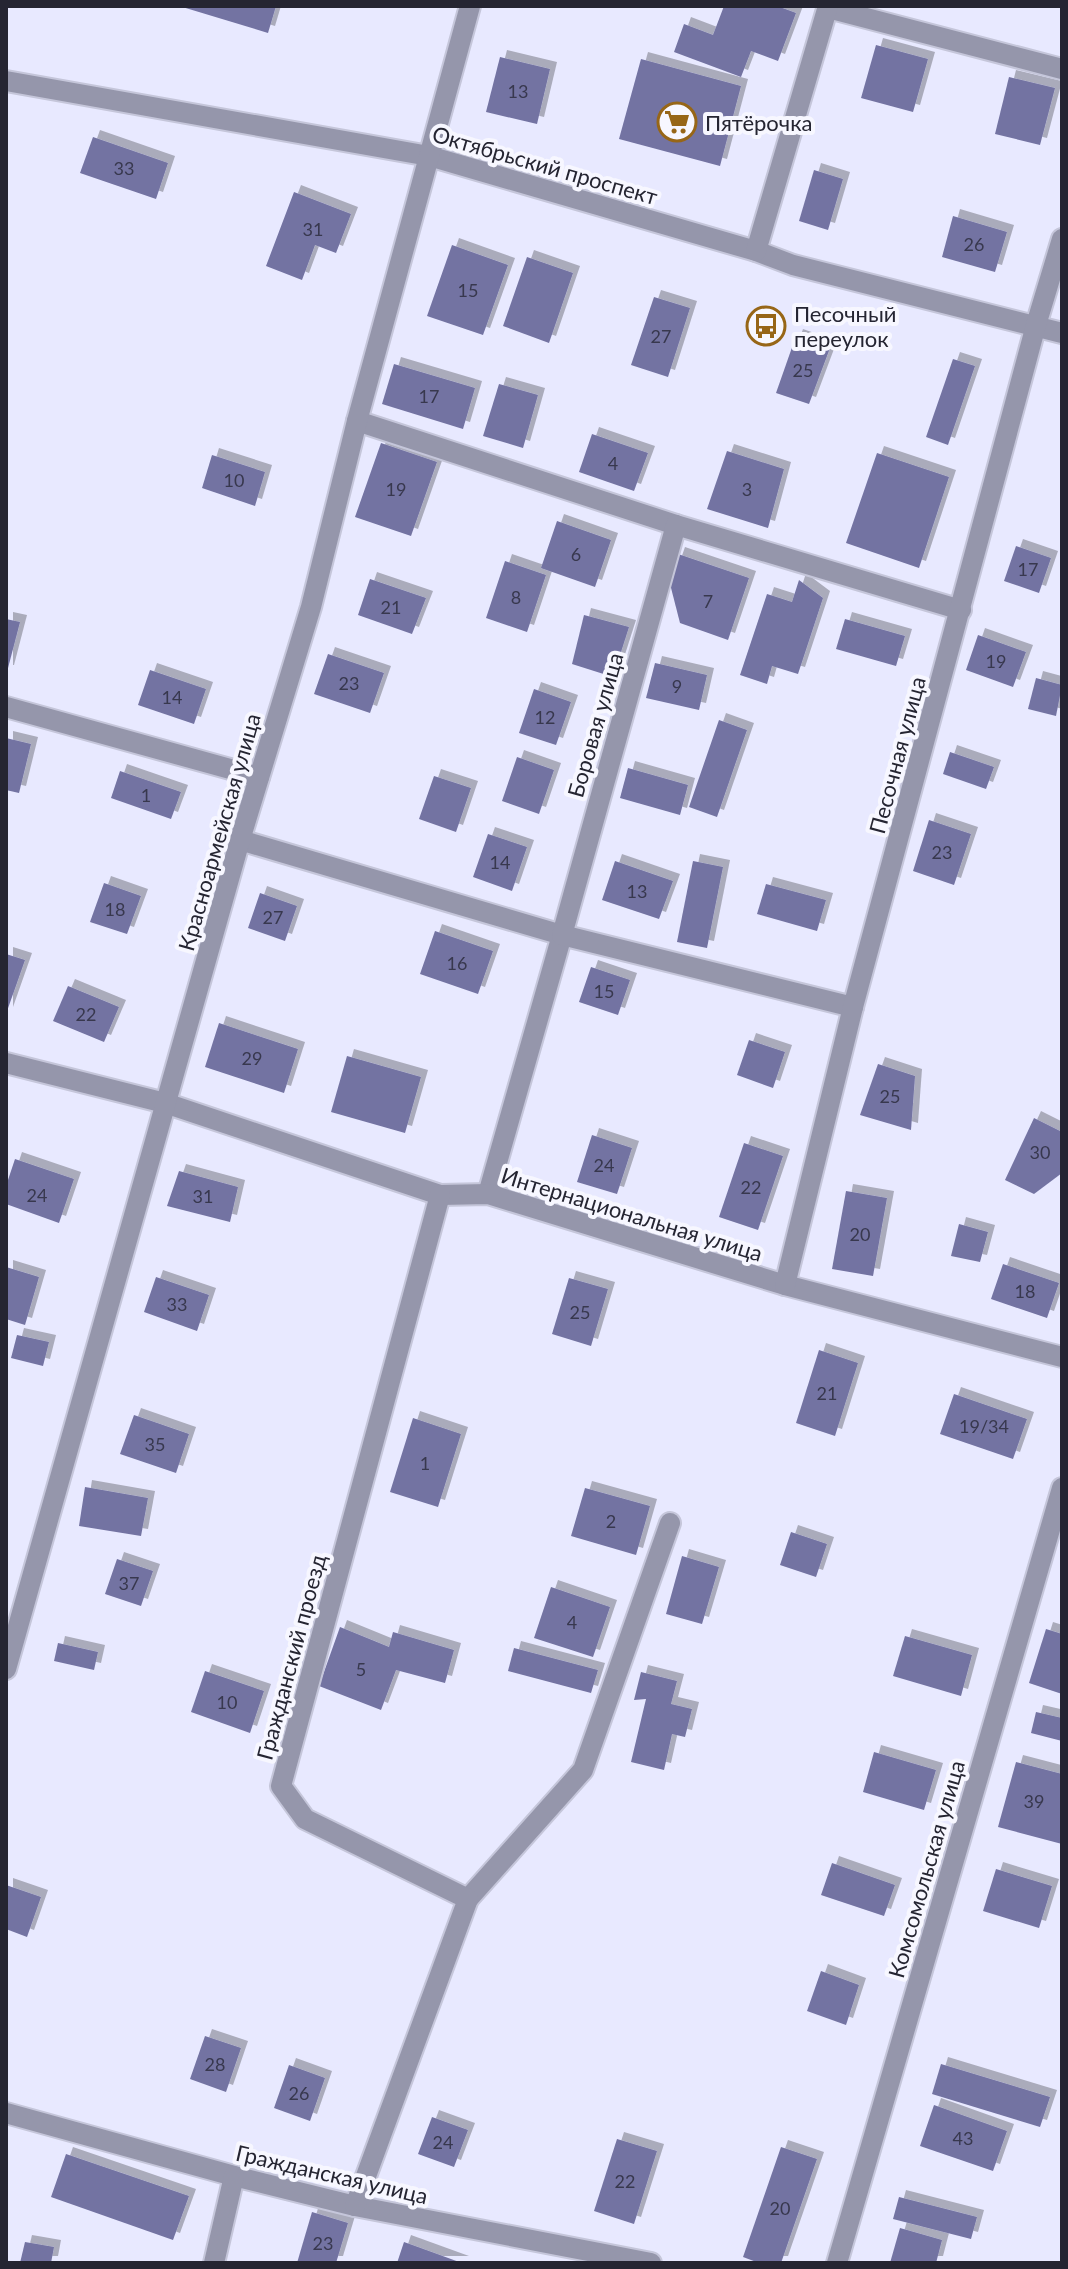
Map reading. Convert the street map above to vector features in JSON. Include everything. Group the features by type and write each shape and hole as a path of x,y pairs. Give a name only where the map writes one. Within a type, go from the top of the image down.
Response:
{"street":[{"name":"Красноармейская улица","path":"6,1669 240,840 311,607 357,421 470,6"},
{"path":"756,251 828,7 1062,69"},
{"name":"Октябрьский проспект","path":"6,81 429,156 756,251 793,265 1062,333"},
{"name":"Песочная улица","path":"785,1285 853,1007 1036,325 1062,239"},
{"path":"357,421 676,525 961,610"},
{"name":"Боровая улица","path":"488,1194 676,525"},
{"path":"6,707 259,777"},
{"path":"240,840 562,935 853,1007"},
{"name":"Интернациональная улица","path":"6,1063 165,1103 440,1195 488,1194 785,1285 1062,1357"},
{"name":"Гражданский проезд","path":"440,1195 281,1786 305,1819 468,1899"},
{"name":"Комсомольская улица","path":"837,2263 1062,1488"},
{"path":"355,2206 468,1899 583,1770 670,1523"},
{"name":"Гражданская улица","path":"6,2113 355,2206 651,2263"},
{"path":"214,2263 234,2176"}],"building":[{"path":"179,6 276,6 268,33"},
{"path":"724,6 777,6 796,13 778,61 751,51 741,77 674,52 684,24 713,35"},
{"path":"876,45 928,59 913,112 861,98"},
{"path":"500,57 550,69 537,124 486,112"},
{"path":"641,59 741,86 720,166 619,139"},
{"path":"1009,77 1055,88 1040,145 995,134"},
{"path":"93,137 168,163 156,199 80,173"},
{"path":"814,170 843,179 828,230 799,221"},
{"path":"294,192 351,214 336,253 315,245 302,280 266,266"},
{"path":"953,216 1007,232 995,272 942,257"},
{"path":"452,245 508,265 483,335 427,316"},
{"path":"527,257 573,273 549,343 503,326"},
{"path":"654,297 690,308 668,377 631,365"},
{"path":"796,336 830,348 809,404 776,393"},
{"path":"953,359 975,366 948,445 926,437"},
{"path":"394,364 475,388 463,429 382,404"},
{"path":"499,384 538,395 523,448 483,436"},
{"path":"592,434 648,453 634,491 579,472"},
{"path":"381,443 437,462 411,536 355,517"},
{"path":"727,451 784,469 768,528 707,509"},
{"path":"877,453 949,477 919,568 846,543"},
{"path":"212,455 265,472 255,506 202,488"},
{"path":"557,521 611,540 595,587 541,568"},
{"path":"1016,546 1051,558 1039,593 1004,581"},
{"path":"678,554 749,578 728,640 680,623 669,580"},
{"path":"505,561 546,575 527,632 486,618"},
{"path":"370,579 426,598 412,634 358,615"},
{"path":"799,580 823,598 798,674 772,666 767,684 740,675 767,594 792,602"},
{"path":"584,615 629,627 613,677 572,664"},
{"path":"6,619 20,622 7,672 6,672"},
{"path":"845,619 905,636 896,666 836,649"},
{"path":"978,635 1026,652 1013,687 966,670"},
{"path":"328,654 384,673 370,713 314,694"},
{"path":"655,663 707,675 699,710 646,698"},
{"path":"150,670 206,689 194,724 138,705"},
{"path":"1036,678 1062,685 1056,716 1028,709"},
{"path":"534,689 571,702 556,745 519,733"},
{"path":"719,720 747,730 717,817 689,807"},
{"path":"6,738 31,744 19,793 6,790"},
{"path":"950,752 994,767 986,789 943,774"},
{"path":"517,757 554,770 539,814 502,801"},
{"path":"628,768 688,785 680,815 620,798"},
{"path":"120,771 181,792 171,819 111,798"},
{"path":"434,776 471,788 456,832 419,819"},
{"path":"929,820 971,834 954,885 913,871"},
{"path":"488,834 527,847 512,891 473,877"},
{"path":"615,861 673,881 659,919 602,900"},
{"path":"693,861 723,867 707,948 677,942"},
{"path":"104,883 141,896 127,934 90,922"},
{"path":"766,884 826,900 817,931 757,914"},
{"path":"260,893 297,906 285,941 248,928"},
{"path":"435,931 493,951 478,994 420,974"},
{"path":"6,954 25,960 6,1014"},
{"path":"591,967 630,980 618,1015 579,1002"},
{"path":"68,986 119,1007 104,1042 53,1021"},
{"path":"219,1023 298,1049 284,1093 205,1067"},
{"path":"749,1040 785,1052 773,1088 737,1075"},
{"path":"347,1056 421,1077 405,1133 331,1112"},
{"path":"878,1064 915,1076 911,1130 860,1115"},
{"path":"1034,1118 1062,1132 1062,1173 1034,1194 1005,1180"},
{"path":"592,1135 632,1148 617,1194 577,1182"},
{"path":"744,1143 783,1156 758,1230 719,1217"},
{"path":"15,1159 74,1179 59,1223 6,1204 6,1186"},
{"path":"179,1171 238,1187 230,1222 167,1206"},
{"path":"846,1191 887,1198 873,1276 832,1269"},
{"path":"959,1224 988,1232 980,1262 951,1256"},
{"path":"1003,1264 1059,1283 1047,1318 991,1299"},
{"path":"6,1267 39,1277 25,1325 6,1319"},
{"path":"156,1277 209,1295 197,1331 144,1312"},
{"path":"569,1278 608,1289 591,1346 552,1334"},
{"path":"17,1335 49,1342 43,1366 11,1358"},
{"path":"819,1350 858,1363 835,1436 796,1423"},
{"path":"954,1394 1027,1419 1013,1459 940,1434"},
{"path":"134,1415 189,1434 176,1473 120,1454"},
{"path":"413,1418 461,1434 438,1507 390,1492"},
{"path":"85,1487 148,1498 141,1536 79,1526"},
{"path":"585,1488 650,1506 636,1555 571,1536"},
{"path":"791,1532 827,1544 816,1577 780,1565"},
{"path":"682,1556 719,1567 702,1624 666,1614"},
{"path":"117,1559 153,1571 141,1606 105,1594"},
{"path":"551,1587 610,1607 593,1657 534,1638"},
{"path":"340,1627 389,1647 393,1632 454,1650 445,1683 396,1670 381,1710 319,1686"},
{"path":"1046,1629 1062,1634 1062,1694 1029,1683"},
{"path":"905,1636 972,1655 961,1696 893,1676"},
{"path":"58,1643 98,1652 94,1670 54,1661"},
{"path":"514,1648 598,1670 591,1693 508,1671"},
{"path":"205,1671 264,1691 250,1733 191,1712"},
{"path":"641,1672 677,1681 671,1704 692,1709 685,1737 672,1734 664,1770 631,1762 646,1699 634,1700"},
{"path":"1036,1712 1062,1718 1062,1741 1031,1733"},
{"path":"874,1752 936,1770 924,1810 863,1792"},
{"path":"1016,1762 1062,1774 1062,1844 998,1827"},
{"path":"832,1863 895,1885 884,1916 821,1895"},
{"path":"996,1869 1052,1886 1039,1928 983,1911"},
{"path":"6,1885 41,1897 27,1937 6,1929"},
{"path":"821,1971 859,1985 846,2025 807,2011"},
{"path":"205,2036 241,2048 226,2092 190,2079"},
{"path":"941,2064 1050,2097 1040,2127 932,2094"},
{"path":"289,2065 325,2078 310,2121 274,2108"},
{"path":"934,2105 1007,2131 993,2171 920,2146"},
{"path":"432,2117 468,2130 454,2167 418,2154"},
{"path":"617,2139 657,2151 634,2224 594,2211"},
{"path":"781,2147 817,2159 781,2263 759,2263 743,2257"},
{"path":"66,2154 189,2196 173,2240 51,2197"},
{"path":"899,2197 977,2217 971,2239 893,2219"},
{"path":"312,2212 348,2223 336,2263 297,2263"},
{"path":"900,2228 942,2240 936,2263 890,2263"},
{"path":"25,2242 54,2247 51,2263 20,2263"},
{"path":"404,2242 462,2263 397,2263"}],"place":[{"name":"Пятёрочка","path":"677,122"},
{"name":"Песочный переулок","path":"766,326"}]}
